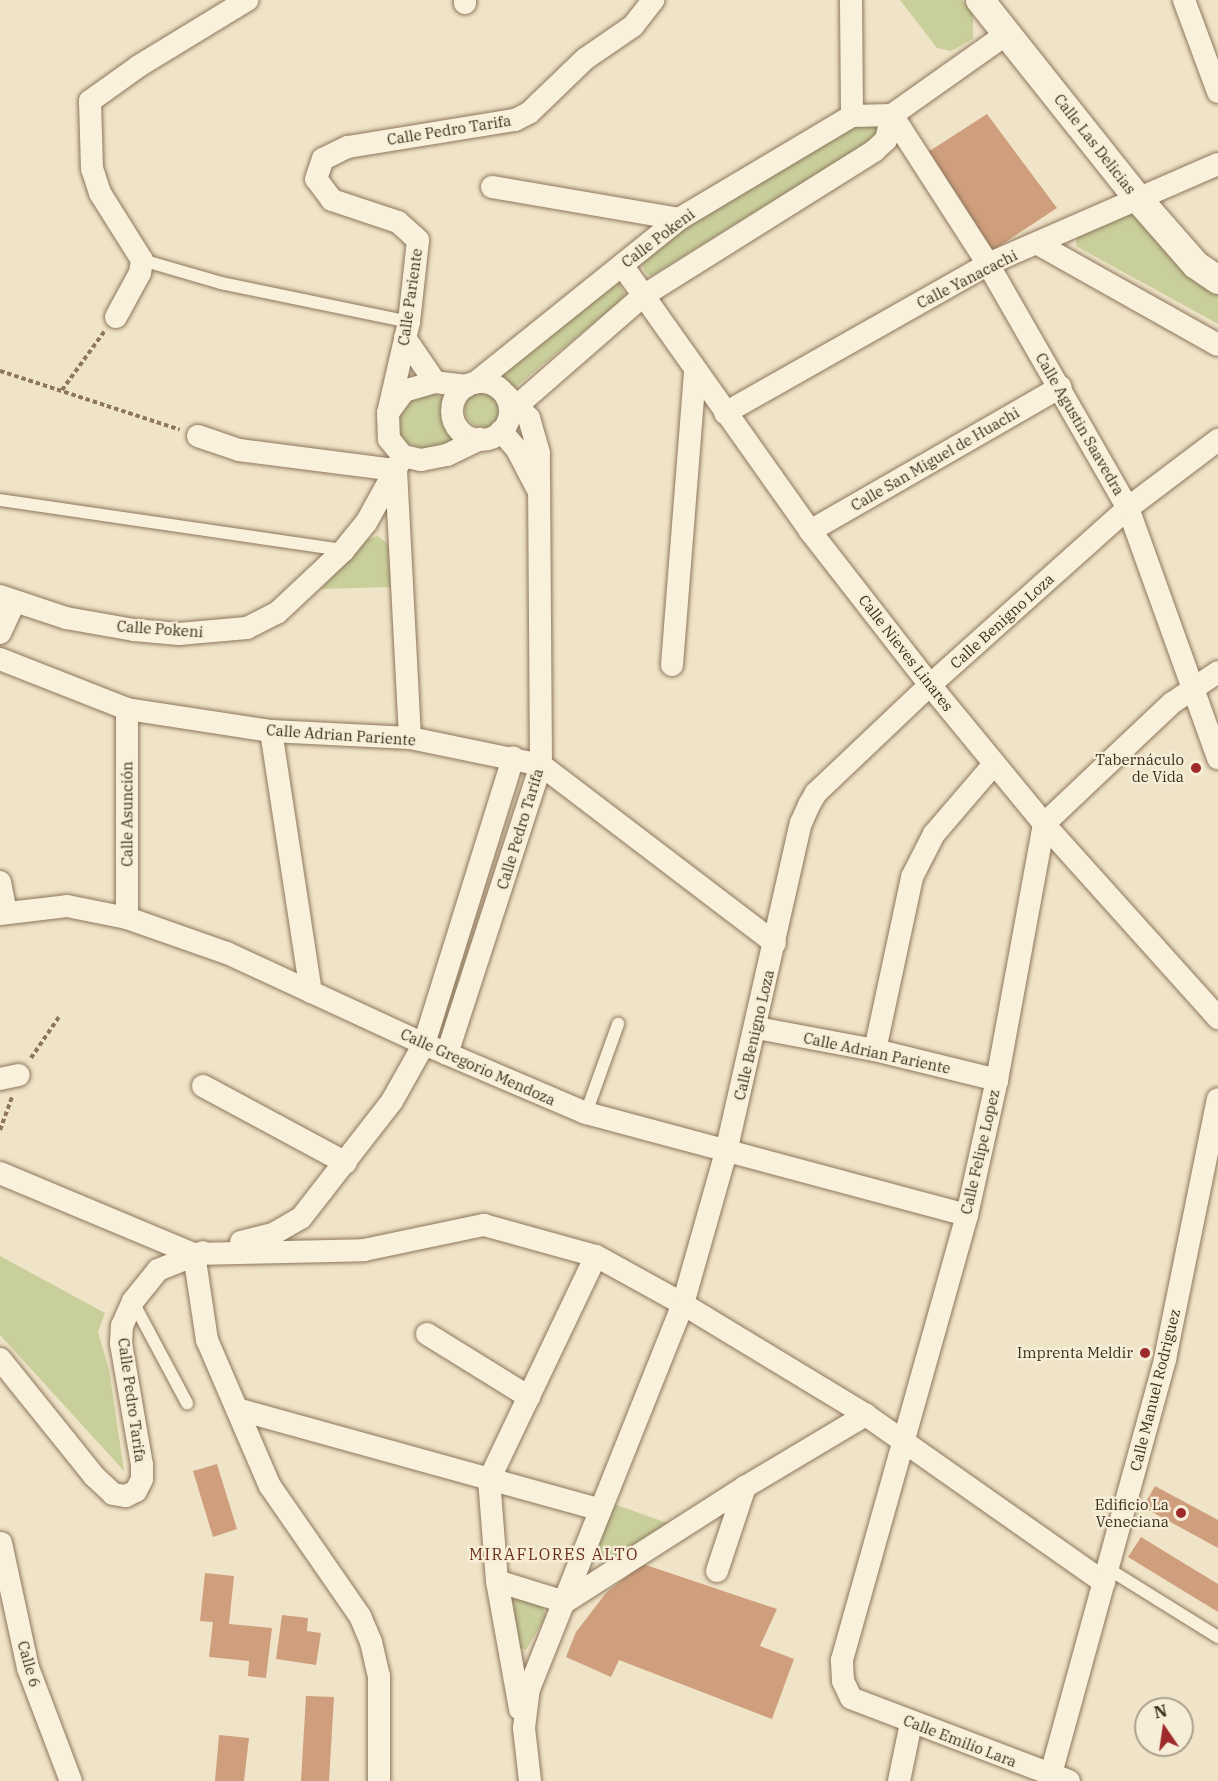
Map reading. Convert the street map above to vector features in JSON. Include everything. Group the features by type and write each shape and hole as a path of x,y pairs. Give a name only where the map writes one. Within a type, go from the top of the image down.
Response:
{"street":[{"path":"116,316 140,273 142,260 111,217 97,185 92,169 90,101 139,66 247,0"},
{"name":"Calle Pedro Tarifa","path":"316,170 334,150 515,120 529,113 585,60 633,26 653,0"},
{"path":"851,0 852,116"},
{"name":"Calle Las Delicias","path":"980,0 1140,201 1196,265 1218,280"},
{"path":"1184,0 1218,92"},
{"path":"198,436 239,450 399,463 432,459 501,432 511,403 644,296 874,151 886,140 892,115 1008,33"},
{"name":"Calle Pokeni","path":"471,384 679,219 852,116 892,115"},
{"name":"Calle Agustin Saavedra","path":"892,115 988,264 1128,508 1194,686 1218,758"},
{"name":"Calle Yanacachi","path":"725,413 988,264 1140,201 1218,164"},
{"name":"Calle Pariente","path":"316,170 320,188 332,200 398,222 413,232 418,259 407,330 388,413 389,439 399,463"},
{"path":"492,187 679,219"},
{"path":"1038,244 1218,345"},
{"name":"Calle Nieves Linares","path":"622,265 810,531 930,685 1044,824 1218,1018"},
{"path":"407,330 435,382"},
{"path":"672,665 695,370"},
{"path":"388,413 404,391 435,382 492,384 511,403"},
{"path":"471,384 456,397 453,415 462,432 480,439"},
{"name":"Calle San Miguel de Huachi","path":"810,531 1060,387"},
{"name":"Calle Pedro Tarifa","path":"447,1054 541,765 535,429 511,403"},
{"name":"Calle Pedro Tarifa","path":"501,432 516,447 537,488"},
{"name":"Calle Benigno Loza","path":"530,1781 524,1728 529,1689 683,1304 726,1152 757,1028 801,824 812,799 930,685 1128,508 1218,440"},
{"path":"399,463 410,738"},
{"name":"Calle Pokeni","path":"7,599 66,618 134,630 179,634 247,628 277,613 343,550 366,523 399,463"},
{"path":"0,633 7,599"},
{"name":"Calle Adrian Pariente","path":"0,658 126,709 271,731 410,738 541,765 775,943"},
{"path":"1044,824 1194,686 1218,672"},
{"name":"Calle Asunción","path":"126,709 127,918"},
{"path":"271,731 311,992"},
{"name":"Calle Pedro Tarifa","path":"0,1359 94,1476 113,1494 126,1496 136,1491 142,1479 121,1343 122,1326 133,1301 158,1270 194,1254 286,1228 323,1194 392,1101 424,1044 513,758"},
{"path":"875,1050 912,877 934,834 994,764"},
{"name":"Calle Felipe Lopez","path":"852,1698 843,1681 842,1660 966,1215 997,1080 1044,824"},
{"path":"0,882 3,913"},
{"name":"Calle Gregorio Mendoza","path":"3,913 67,906 127,918 227,953 424,1044 586,1113 966,1215"},
{"name":"Calle Adrian Pariente","path":"757,1028 875,1050 997,1080"},
{"path":"203,1086 346,1163"},
{"name":"Calle Manuel Rodriguez","path":"1056,1779 1106,1575 1165,1359 1218,1099"},
{"path":"0,1173 194,1254 363,1250 484,1225 596,1256 683,1304 866,1415 903,1444 1106,1575"},
{"path":"194,1254 207,1340 270,1486 360,1616 371,1642 378,1676 379,1781"},
{"path":"524,1728 497,1581 489,1480 596,1256"},
{"path":"427,1334 529,1397"},
{"path":"237,1409 600,1510"},
{"path":"497,1581 565,1602 745,1487 866,1415"},
{"path":"717,1571 745,1487"},
{"name":"Calle 6","path":"0,1542 28,1668 71,1781"},
{"name":"Calle Emilio Lara","path":"852,1698 1056,1779"},
{"path":"899,1781 911,1723"}],"lane":[{"path":"142,260 221,283 407,330"},
{"path":"0,500 343,550"},
{"path":"586,1113 618,1024"},
{"path":"133,1301 187,1403"},
{"path":"1106,1575 1218,1637"}],"path":[{"path":"62,390 116,316"},
{"path":"0,371 198,436"}],"green space":[{"path":"900,0 962,0 973,13 973,39 951,51 937,48"},
{"path":"867,118 881,128 878,136 651,276 646,273 641,263 686,224"},
{"path":"1130,212 1140,216 1199,285 1218,294 1218,324 1076,246 1077,235"},
{"path":"619,283 625,295 619,302 512,390 497,372"},
{"path":"429,391 445,399 442,412 455,436 446,445 422,449 403,441 397,433 399,405"},
{"path":"483,391 496,396 501,409 496,422 483,427 470,422 465,409 470,396"},
{"path":"378,536 392,548 393,587 321,589 363,541"},
{"path":"0,1256 105,1313 98,1332 109,1369 124,1471 0,1335"},
{"path":"614,1504 670,1524 610,1561 601,1558 596,1547"},
{"path":"514,1595 543,1607 546,1616 526,1650 518,1647 510,1605"}],"building":[{"path":"987,114 1057,208 992,251 928,152"},
{"path":"217,1464 237,1529 213,1537 193,1471"},
{"name":"Edificio La Veneciana","path":"1155,1486 1218,1520 1218,1548 1143,1507"},
{"path":"1141,1537 1218,1584 1218,1612 1128,1557"},
{"path":"643,1564 777,1609 760,1646 794,1659 772,1719 619,1660 611,1677 566,1657 576,1632 606,1593"},
{"path":"205,1573 234,1576 229,1624 272,1628 266,1678 248,1676 249,1661 209,1657 213,1622 200,1621"},
{"path":"282,1615 308,1618 307,1631 321,1633 316,1665 276,1659"},
{"path":"306,1696 334,1697 329,1781 301,1781"},
{"path":"219,1735 249,1738 244,1781 215,1781"}],"place":[{"name":"Tabernáculo de Vida","path":"1196,768"},
{"name":"Imprenta Meldir","path":"1145,1353"},
{"name":"Edificio La Veneciana","path":"1181,1513"}],"district":[{"name":"MIRAFLORES ALTO","path":"554,1554"}]}
